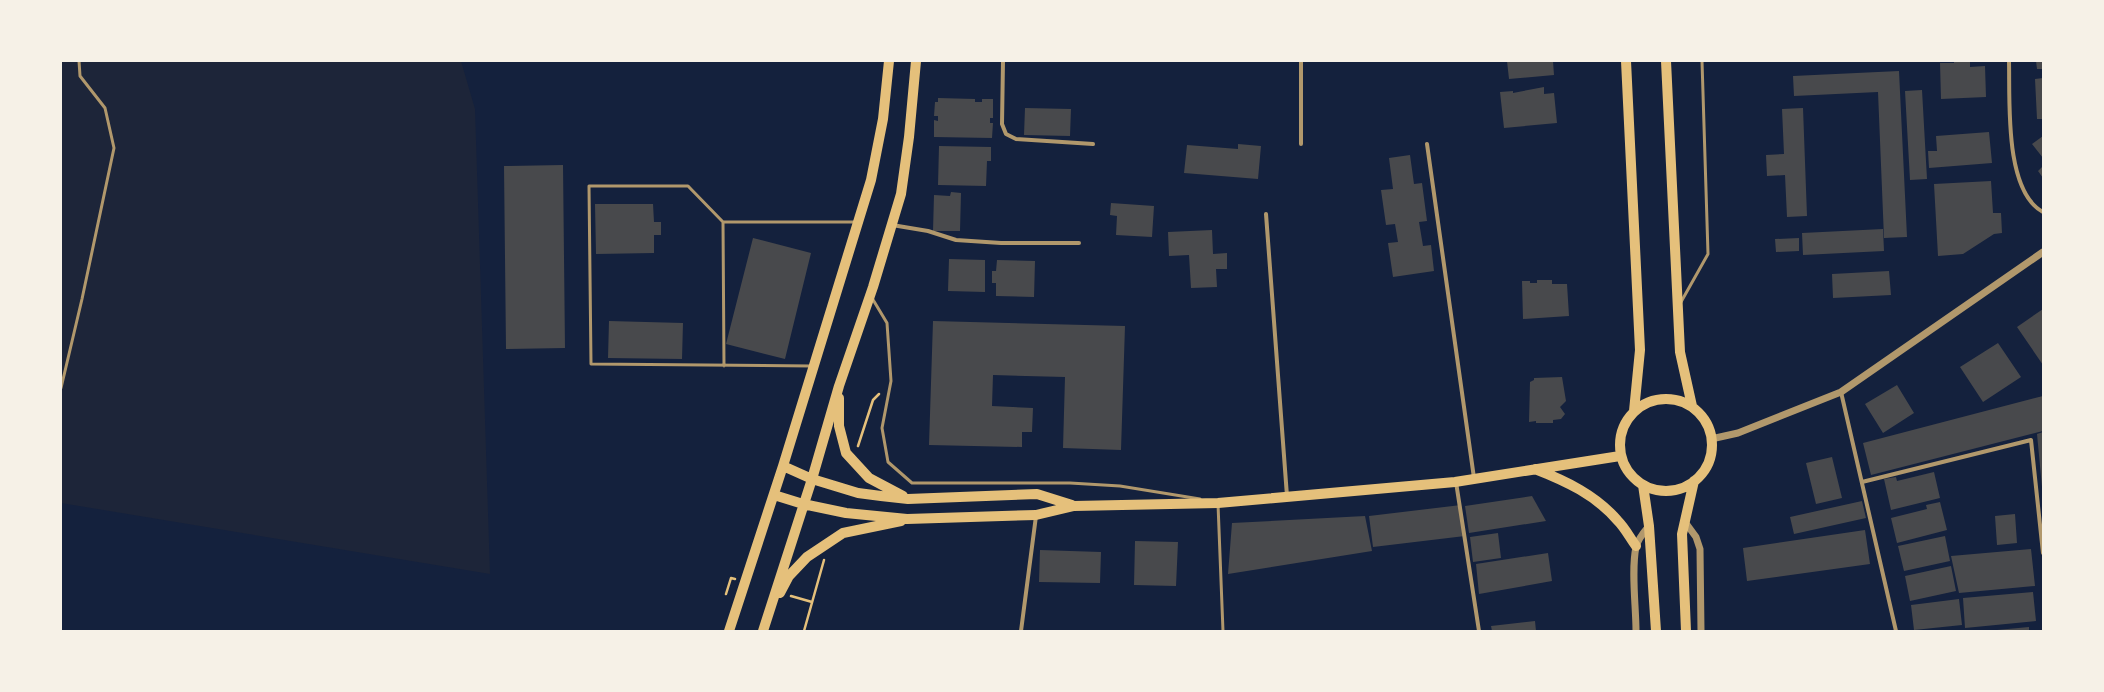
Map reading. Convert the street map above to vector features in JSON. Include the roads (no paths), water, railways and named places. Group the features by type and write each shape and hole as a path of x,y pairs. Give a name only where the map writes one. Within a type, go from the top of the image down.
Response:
{"main road":[{"path":"729,631 774,495 871,180 883,119 889,61"},
{"path":"763,631 812,479 839,386 870,295 902,187 916,61"},
{"path":"1626,61 1640,350 1634,411"},
{"path":"1666,61 1680,352 1692,406"},
{"path":"839,386 839,426 846,453 869,478 908,499"},
{"path":"1661,398 1677,399 1692,406 1703,417 1710,431 1712,449 1707,466 1701,475 1687,486 1670,491 1658,491 1643,485 1627,471 1620,456 1619,438 1624,424 1634,411 1645,403 1661,398"},
{"path":"774,495 803,504 846,513 907,519 1036,515 1074,506 1218,503 1456,482 1620,456"},
{"path":"783,466 812,479 858,493 908,499 1038,494 1074,506"},
{"path":"1534,469 1570,483 1599,503 1618,521 1636,546"},
{"path":"1686,631 1682,534 1694,480"},
{"path":"1643,485 1650,526 1656,631"},
{"path":"768,616 789,576 807,557 843,533 907,519"}],"street":[{"path":"1003,61 1002,124 1006,134 1016,139 1093,144"},
{"path":"1301,61 1301,144"},
{"path":"2008,61 2013,160 2023,193 2043,212"},
{"path":"1427,144 1474,478"},
{"path":"1266,214 1287,496"},
{"path":"892,224 928,231 956,240 1001,243 1079,243"},
{"path":"1711,439 1738,433 1841,392 2043,252"},
{"path":"1841,392 1896,631"},
{"path":"1862,482 2031,440 2043,552"},
{"path":"1456,482 1479,631"},
{"path":"1021,631 1036,515"},
{"path":"1685,522 1696,537 1700,550 1701,631"},
{"path":"1636,631 1634,564 1636,546 1641,535 1650,526"}],"lane":[{"path":"61,388 82,299 114,148 105,108 80,76 79,61"},
{"path":"1678,308 1708,254 1702,61"},
{"path":"724,366 722,222 688,186 589,186 591,364 724,366 814,366"},
{"path":"722,222 858,222"},
{"path":"870,295 886,323 891,381 882,428 888,462 912,483 1070,483 1120,486 1160,491 1218,503 1223,631"}]}
